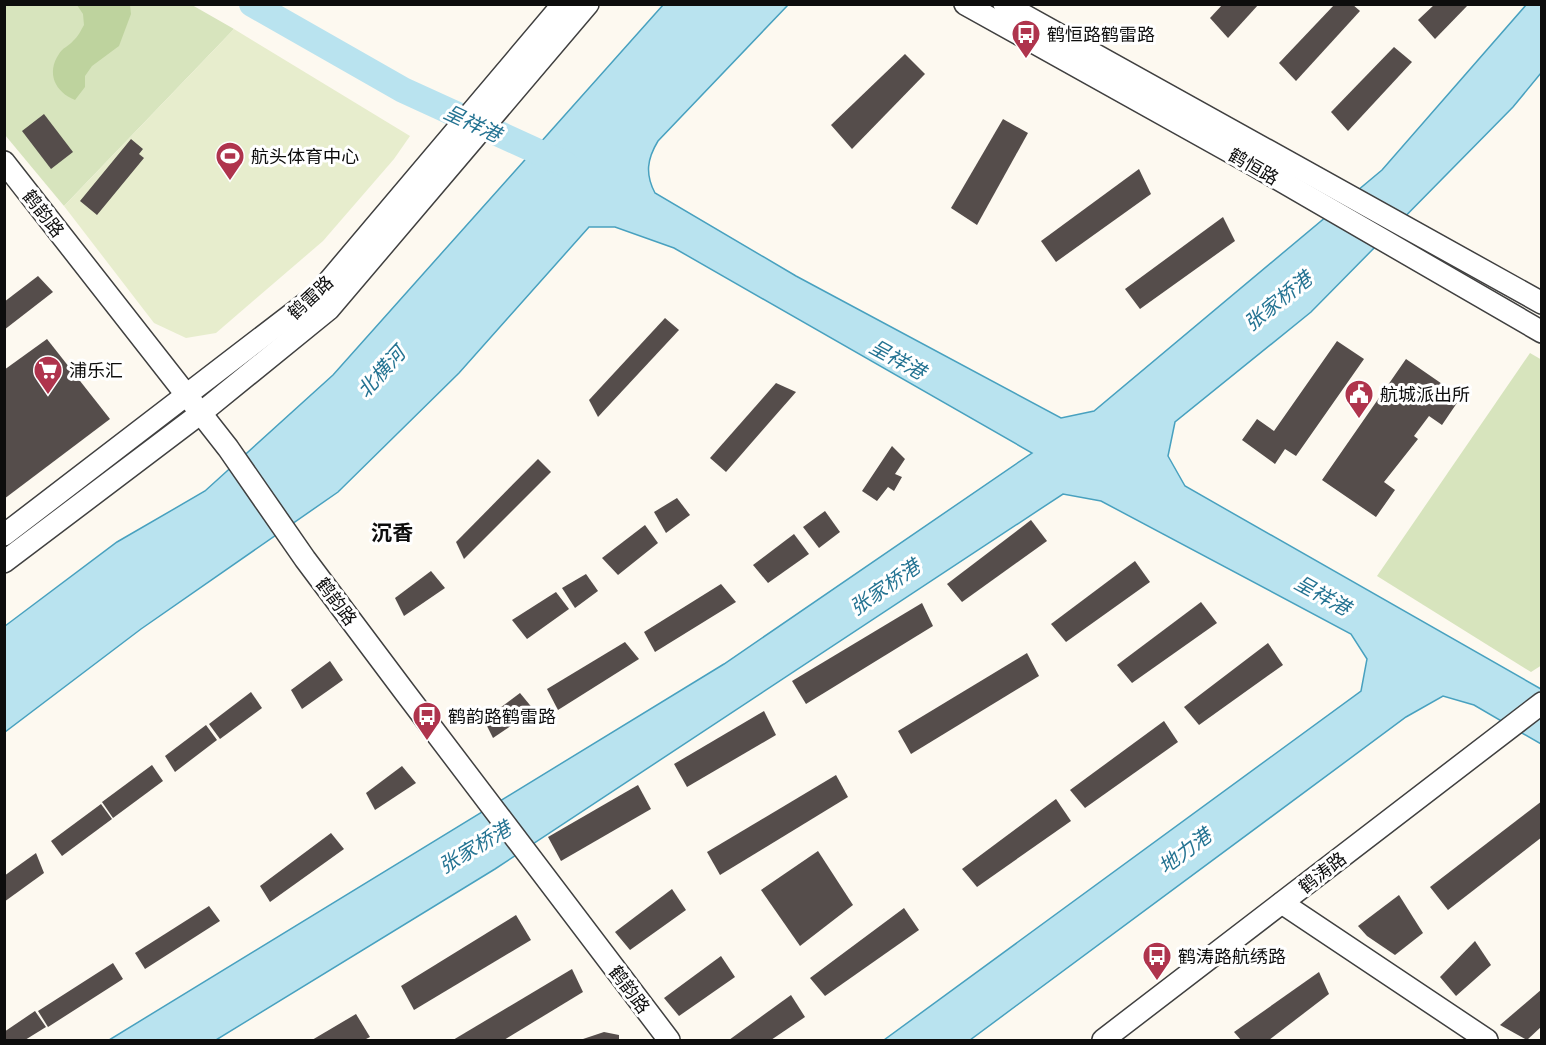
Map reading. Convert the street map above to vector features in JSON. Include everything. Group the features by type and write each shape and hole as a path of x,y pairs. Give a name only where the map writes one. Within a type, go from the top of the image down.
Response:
{"street":[{"name":"鹤雷路","path":"497,97 563,4"},
{"name":"鹤雷路","path":"4,562 201,413 329,309 450,153 497,97 588,4"},
{"name":"鹤恒路","path":"965,4 1327,197 1408,231 1541,303"},
{"name":"鹤恒路","path":"1004,4 1327,197 1392,246 1534,328"},
{"name":"鹤雷路","path":"4,535 318,294 450,153"},
{"name":"鹤韵路","path":"4,162 228,448 305,559 669,1041"},
{"path":"1534,328 1541,303"},
{"name":"鹤涛路","path":"1103,1041 1542,703"},
{"path":"1282,903 1487,1041"}],"green space":[{"path":"4,5 192,5 234,29 64,206 5,135"},
{"path":"77,5 130,5 131,14 119,46 92,66 85,76 85,87 75,100 68,97 58,87 53,68 60,52 75,39 84,25 83,14"},
{"name":"航头体育中心","path":"234,29 410,136 394,159 323,241 216,333 186,338 154,323 64,206"},
{"path":"1530,353 1542,360 1542,665 1531,672 1377,576"}],"water":[{"path":"663,5 788,5 658,141 651,154 649,167 655,193 796,276 1061,418 1094,411 1382,170 1526,5 1541,5 1541,73 1513,107 1311,312 1175,422 1168,456 1185,486 1541,689 1541,744 1474,705 1443,696 1406,717 970,1040 884,1040 1361,691 1367,659 1351,634 1101,501 1063,494 495,869 216,1040 109,1040 724,664 1032,453 674,248 615,227 589,227 459,373 338,492 141,629 5,732 5,626 117,542 205,491 333,375"}],"building":[{"path":"1223,4 1259,4 1228,38 1210,18"},
{"path":"1335,4 1352,4 1360,11 1296,81 1279,63"},
{"path":"1435,4 1469,4 1435,39 1418,20"},
{"path":"1394,47 1412,62 1348,131 1331,112"},
{"path":"905,54 925,74 852,149 831,125"},
{"path":"44,114 73,152 51,169 22,131"},
{"path":"1003,119 1028,133 977,225 951,208"},
{"path":"131,139 143,149 139,154 144,158 97,215 80,201"},
{"path":"1139,169 1151,194 1056,262 1041,241"},
{"path":"1223,217 1235,241 1140,309 1125,289"},
{"path":"38,276 53,292 4,330 4,302"},
{"path":"665,318 679,330 598,417 589,400"},
{"name":"浦乐汇","path":"47,339 110,419 4,499 4,370"},
{"path":"1337,341 1364,359 1296,456 1285,449 1275,464 1242,440 1257,419 1274,431"},
{"path":"1406,359 1461,397 1442,425 1429,416 1414,436 1418,439 1384,482 1395,490 1376,517 1322,480"},
{"path":"776,383 796,392 726,472 710,458"},
{"path":"892,446 905,459 895,474 902,477 894,491 888,487 877,501 862,491"},
{"path":"538,459 551,472 464,559 456,542"},
{"path":"677,498 690,515 666,533 654,512"},
{"path":"825,511 840,532 819,548 803,527"},
{"path":"1031,520 1047,541 962,602 947,584"},
{"path":"645,525 658,543 618,575 602,558"},
{"path":"794,534 809,554 768,583 753,565"},
{"path":"1135,561 1150,582 1066,642 1051,624"},
{"path":"431,571 445,588 404,616 395,598"},
{"path":"586,574 598,591 575,608 562,588"},
{"path":"721,584 736,602 655,652 644,632"},
{"path":"556,592 569,609 527,639 512,620"},
{"path":"1201,602 1217,623 1132,683 1117,665"},
{"path":"922,603 933,626 806,704 792,681"},
{"path":"625,642 639,659 558,710 547,689"},
{"path":"1268,643 1283,665 1199,725 1184,707"},
{"path":"1027,653 1039,676 911,754 898,731"},
{"path":"330,661 343,680 302,709 291,690"},
{"path":"251,692 262,708 220,739 209,724"},
{"path":"520,693 534,710 493,738 484,720"},
{"path":"764,711 776,735 687,787 674,764"},
{"path":"1164,721 1178,742 1085,808 1070,790"},
{"path":"206,725 217,740 175,772 165,756"},
{"path":"152,765 163,781 113,818 102,802"},
{"path":"402,766 416,783 375,810 366,793"},
{"path":"836,775 848,797 720,875 707,852"},
{"path":"638,785 651,809 561,861 548,837"},
{"path":"1056,799 1071,821 977,887 962,869"},
{"path":"1542,801 1542,837 1448,910 1430,887"},
{"path":"101,804 112,819 62,856 51,841"},
{"path":"331,833 344,849 270,902 260,886"},
{"path":"818,851 853,905 800,946 761,890"},
{"path":"36,853 44,873 4,902 4,876"},
{"path":"672,889 686,910 630,950 615,932"},
{"path":"1399,895 1423,933 1395,955 1367,936 1358,926"},
{"path":"209,906 220,921 145,969 135,953"},
{"path":"904,908 919,930 825,996 810,978"},
{"path":"516,915 531,940 414,1010 401,986"},
{"path":"1475,941 1491,965 1456,996 1440,977"},
{"path":"721,956 735,977 679,1016 664,998"},
{"path":"113,963 123,979 48,1027 38,1011"},
{"path":"572,969 583,992 504,1040 453,1040"},
{"path":"1319,972 1329,994 1269,1040 1241,1040 1234,1032"},
{"path":"1542,989 1542,1026 1527,1040 1500,1025"},
{"path":"791,995 805,1017 771,1040 729,1040"},
{"path":"35,1011 46,1027 25,1040 4,1040 4,1032"},
{"path":"356,1014 370,1037 364,1040 312,1040"},
{"path":"604,1032 619,1035 619,1040 580,1040"}],"waterway":[{"name":"呈祥港","path":"252,4 403,90 565,164"}],"place":[{"name":"鹤恒路鹤雷路","path":"1026,60"},
{"name":"航头体育中心","path":"230,182"},
{"name":"浦乐汇","path":"48,396"},
{"name":"航城派出所","path":"1359,420"},
{"name":"鹤韵路鹤雷路","path":"427,742"},
{"name":"鹤涛路航绣路","path":"1157,982"}],"district":[{"name":"沉香","path":"392,531"}],"water label":[{"name":"张家桥港","path":"1277,300"},
{"name":"北横河","path":"380,371"},
{"name":"张家桥港","path":"884,586"},
{"name":"张家桥港","path":"474,846"},
{"name":"地力港","path":"1184,850"}]}
